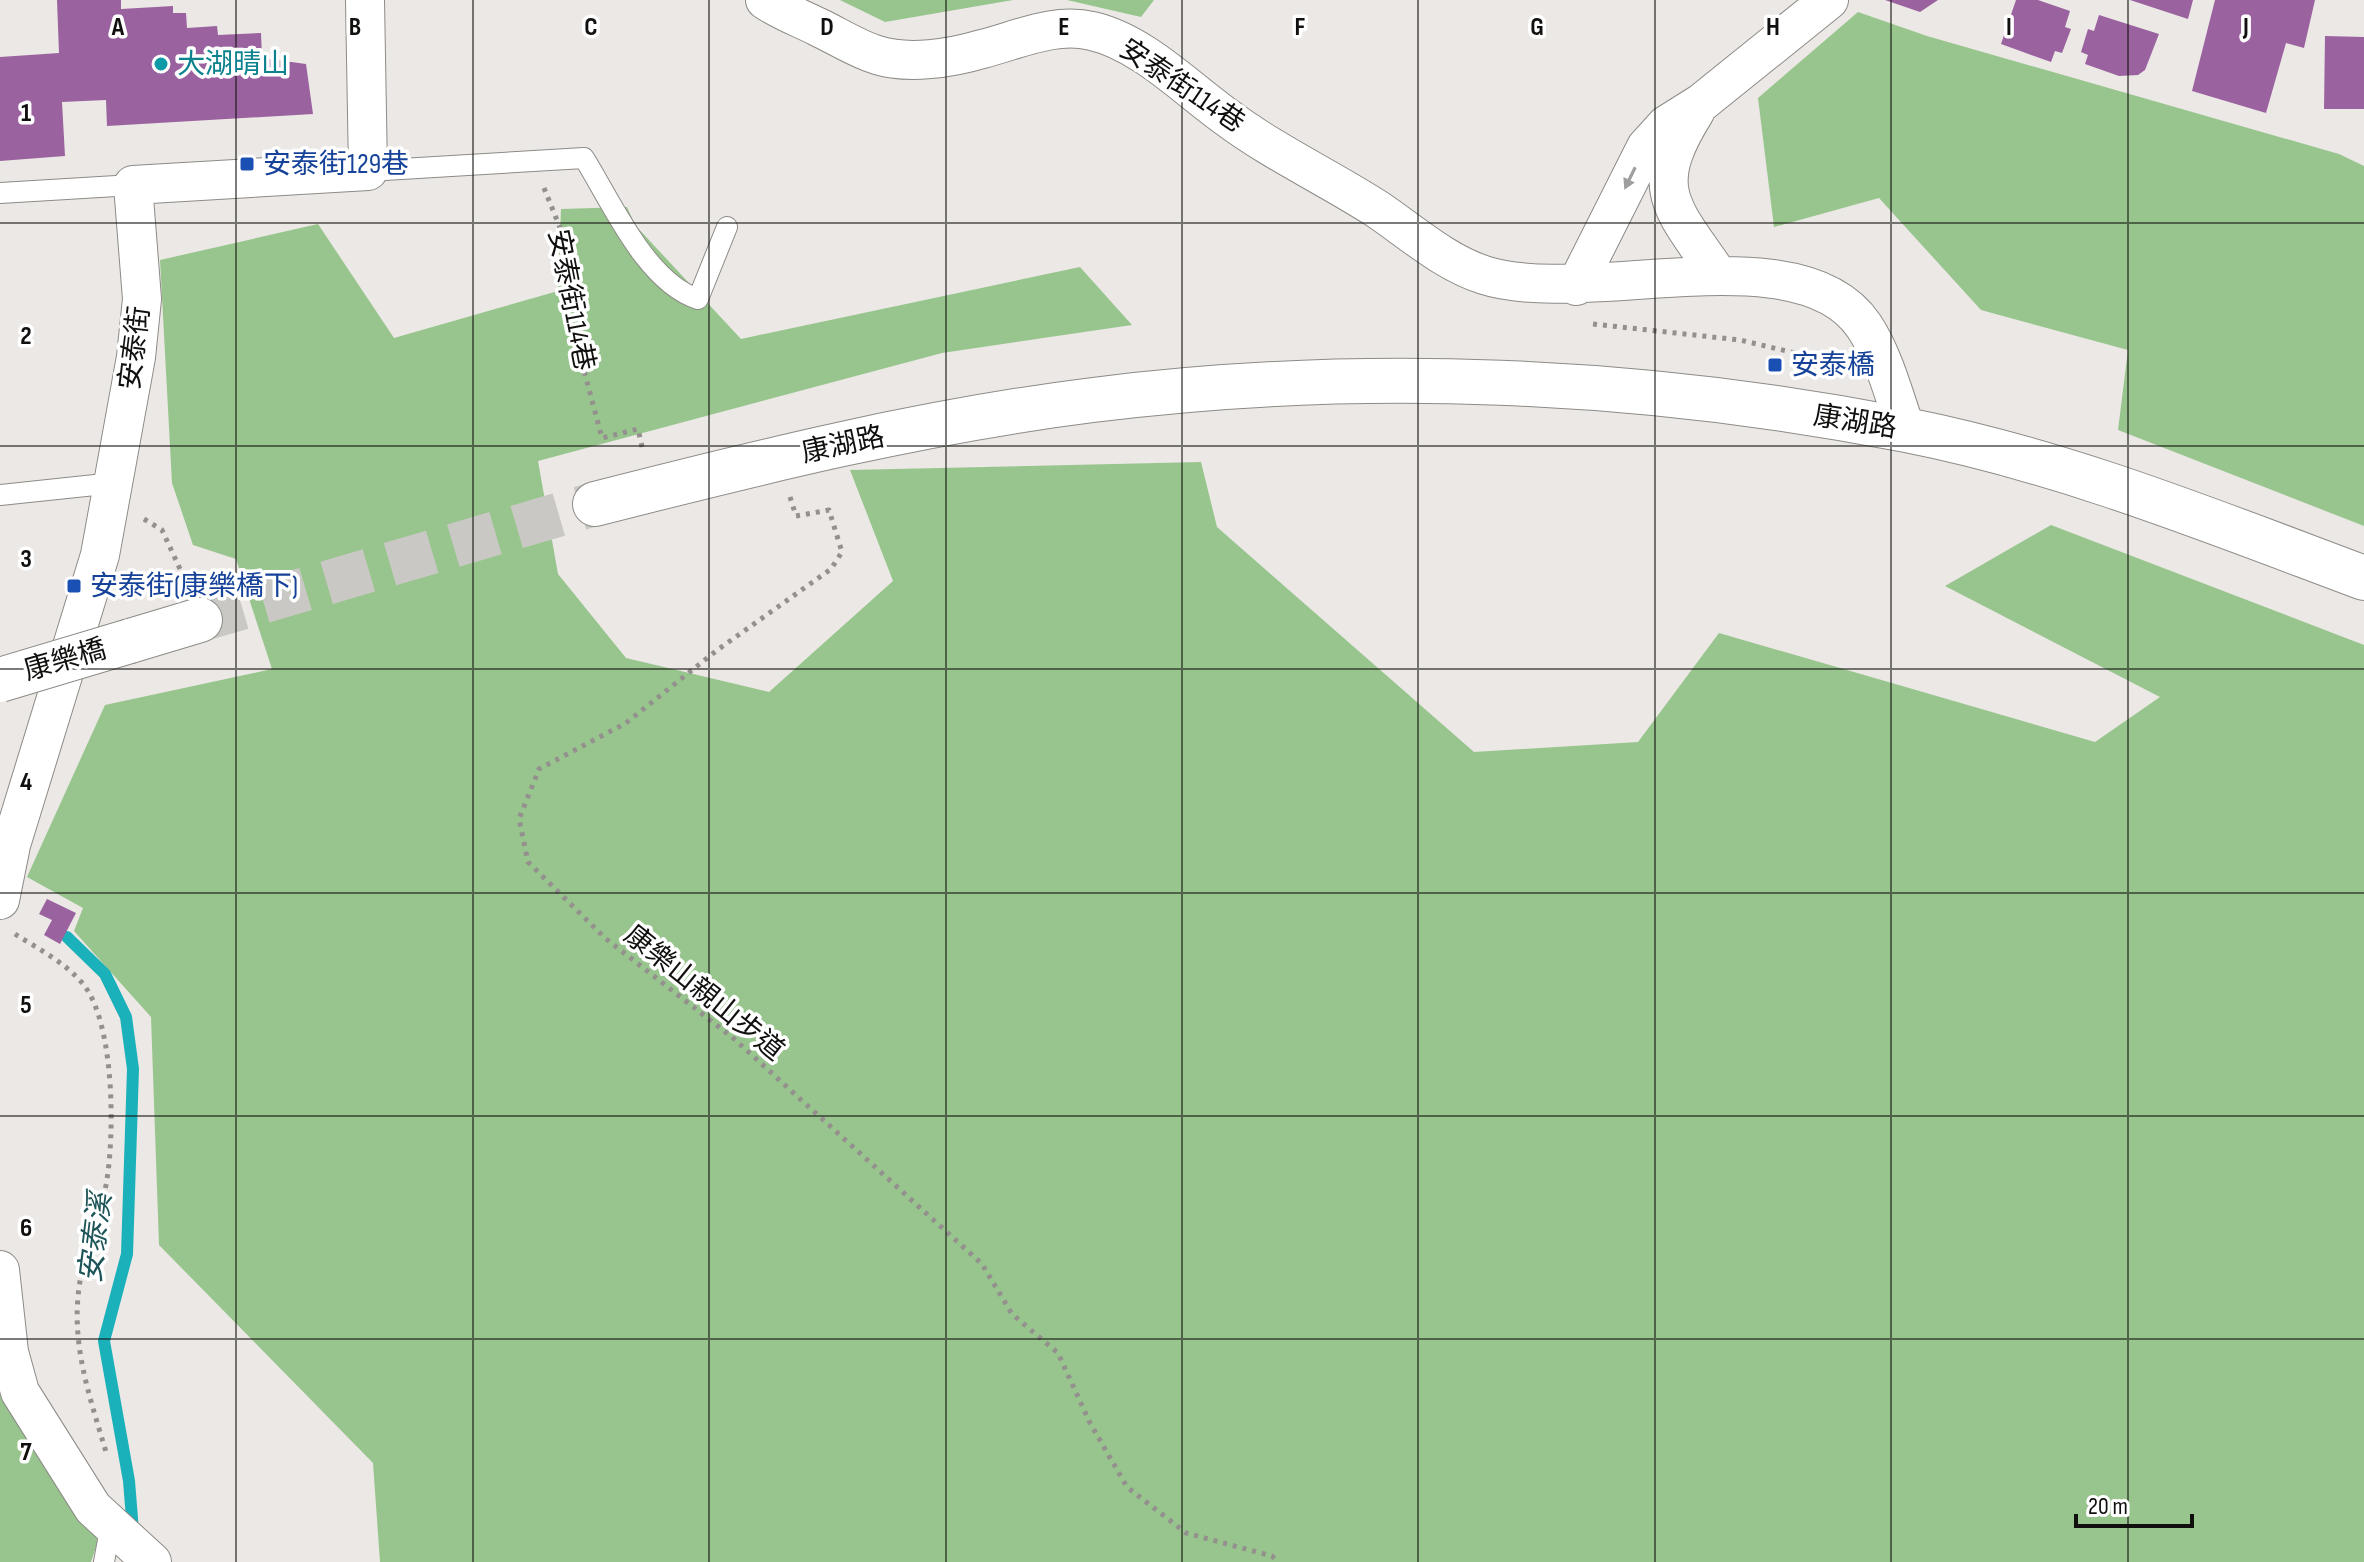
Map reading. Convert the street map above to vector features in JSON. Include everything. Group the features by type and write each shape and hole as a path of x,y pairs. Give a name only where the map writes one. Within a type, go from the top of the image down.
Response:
{"street":[{"path":"133,185 368,171 365,0"},
{"name":"安泰街114巷","path":"765,0 877,55 902,59 980,50 1042,31 1069,28 1093,31 1121,41 1229,120 1375,208 1446,257 1480,274 1514,284 1576,286 1718,275 1778,280 1818,289 1844,304 1864,324 1877,349 1906,430"},
{"path":"1576,286 1646,147 1666,125 1701,103 1829,0"},
{"path":"1701,103 1674,150 1666,182 1683,224 1718,275"},
{"name":"安泰街","path":"6,916 11,845 100,555 136,357 142,299 133,185"},
{"name":"康湖路","path":"595,504 779,458 965,420 1093,400 1324,383 1528,385 1648,394 1906,430 2125,490 2364,578"},
{"name":"康樂橋","path":"0,680 200,620"},
{"path":"0,1270 9,1352 20,1392 93,1508 152,1562"}],"lane":[{"path":"368,171 584,158 651,266 681,293 698,299 727,227"},
{"path":"0,193 133,185"},
{"path":"0,495 111,497"},
{"path":"104,1562 111,1524"}],"path":[{"name":"安泰街114巷","path":"533,161 567,245 574,333 602,438 638,429 653,489"},
{"path":"1589,324 1740,340 1795,353 1794,362 1822,367 1817,416"},
{"name":"康樂山親山步道","path":"779,458 796,516 829,510 842,552 831,569 716,651 626,723 539,769 519,819 528,862 605,938 733,1038 982,1264 1012,1314 1058,1353 1090,1423 1127,1487 1186,1533 1272,1556 1278,1562"},
{"path":"111,497 162,530 173,548 200,620"},
{"path":"6,916 81,981 98,1007 106,1039 109,1060 108,1170 84,1263 77,1314 81,1360 108,1459"}],"green space":[{"path":"840,0 1013,0 885,22"},
{"path":"1067,0 1154,0 1141,17"},
{"path":"1858,12 1927,36 2339,154 2364,166 2364,526 2118,430 2128,350 1981,310 1879,198 1774,227 1758,98"},
{"path":"627,207 635,225 741,339 1080,267 1132,325 942,353 538,461 558,574 626,658 769,692 893,581 850,470 1201,462 1217,527 1474,752 1638,742 1719,633 2095,742 2160,697 1945,586 2051,525 2364,645 2364,1562 380,1562 373,1463 159,1245 151,1017 74,931 83,908 27,877 105,705 272,669 236,559 193,545 172,483 160,260 318,224 394,338 558,291 561,209"},
{"path":"0,1328 16,1382 98,1541 91,1562 0,1562"}],"building":[{"path":"57,0 121,0 121,9 173,6 173,13 186,13 187,28 217,26 218,35 261,33 262,58 306,64 313,114 107,126 106,100 62,102 65,156 0,161 0,57 59,53"},
{"path":"1885,0 1938,0 1920,12"},
{"path":"2016,0 2038,0 2070,11 2065,27 2071,29 2062,53 2055,51 2051,62 2001,44"},
{"path":"2130,0 2193,0 2188,19"},
{"path":"2215,0 2315,0 2304,48 2286,43 2266,113 2192,91"},
{"path":"2099,15 2159,34 2145,70 2138,75 2119,76 2085,64 2088,55 2081,52 2088,29 2094,31"},
{"path":"2325,36 2364,37 2364,109 2324,109"},
{"path":"47,899 76,913 60,944 44,935 52,920 39,914"}],"waterway":[{"name":"安泰溪","path":"67,937 105,974 126,1017 133,1069 127,1254 104,1341 129,1481 133,1531"}],"tunnel":[{"path":"200,620 595,504"}],"place":[{"name":"大湖晴山","path":"161,64"},
{"name":"安泰街129巷","path":"247,164"},
{"name":"安泰橋","path":"1775,365"},
{"name":"安泰街(康樂橋下)","path":"74,586"}]}
